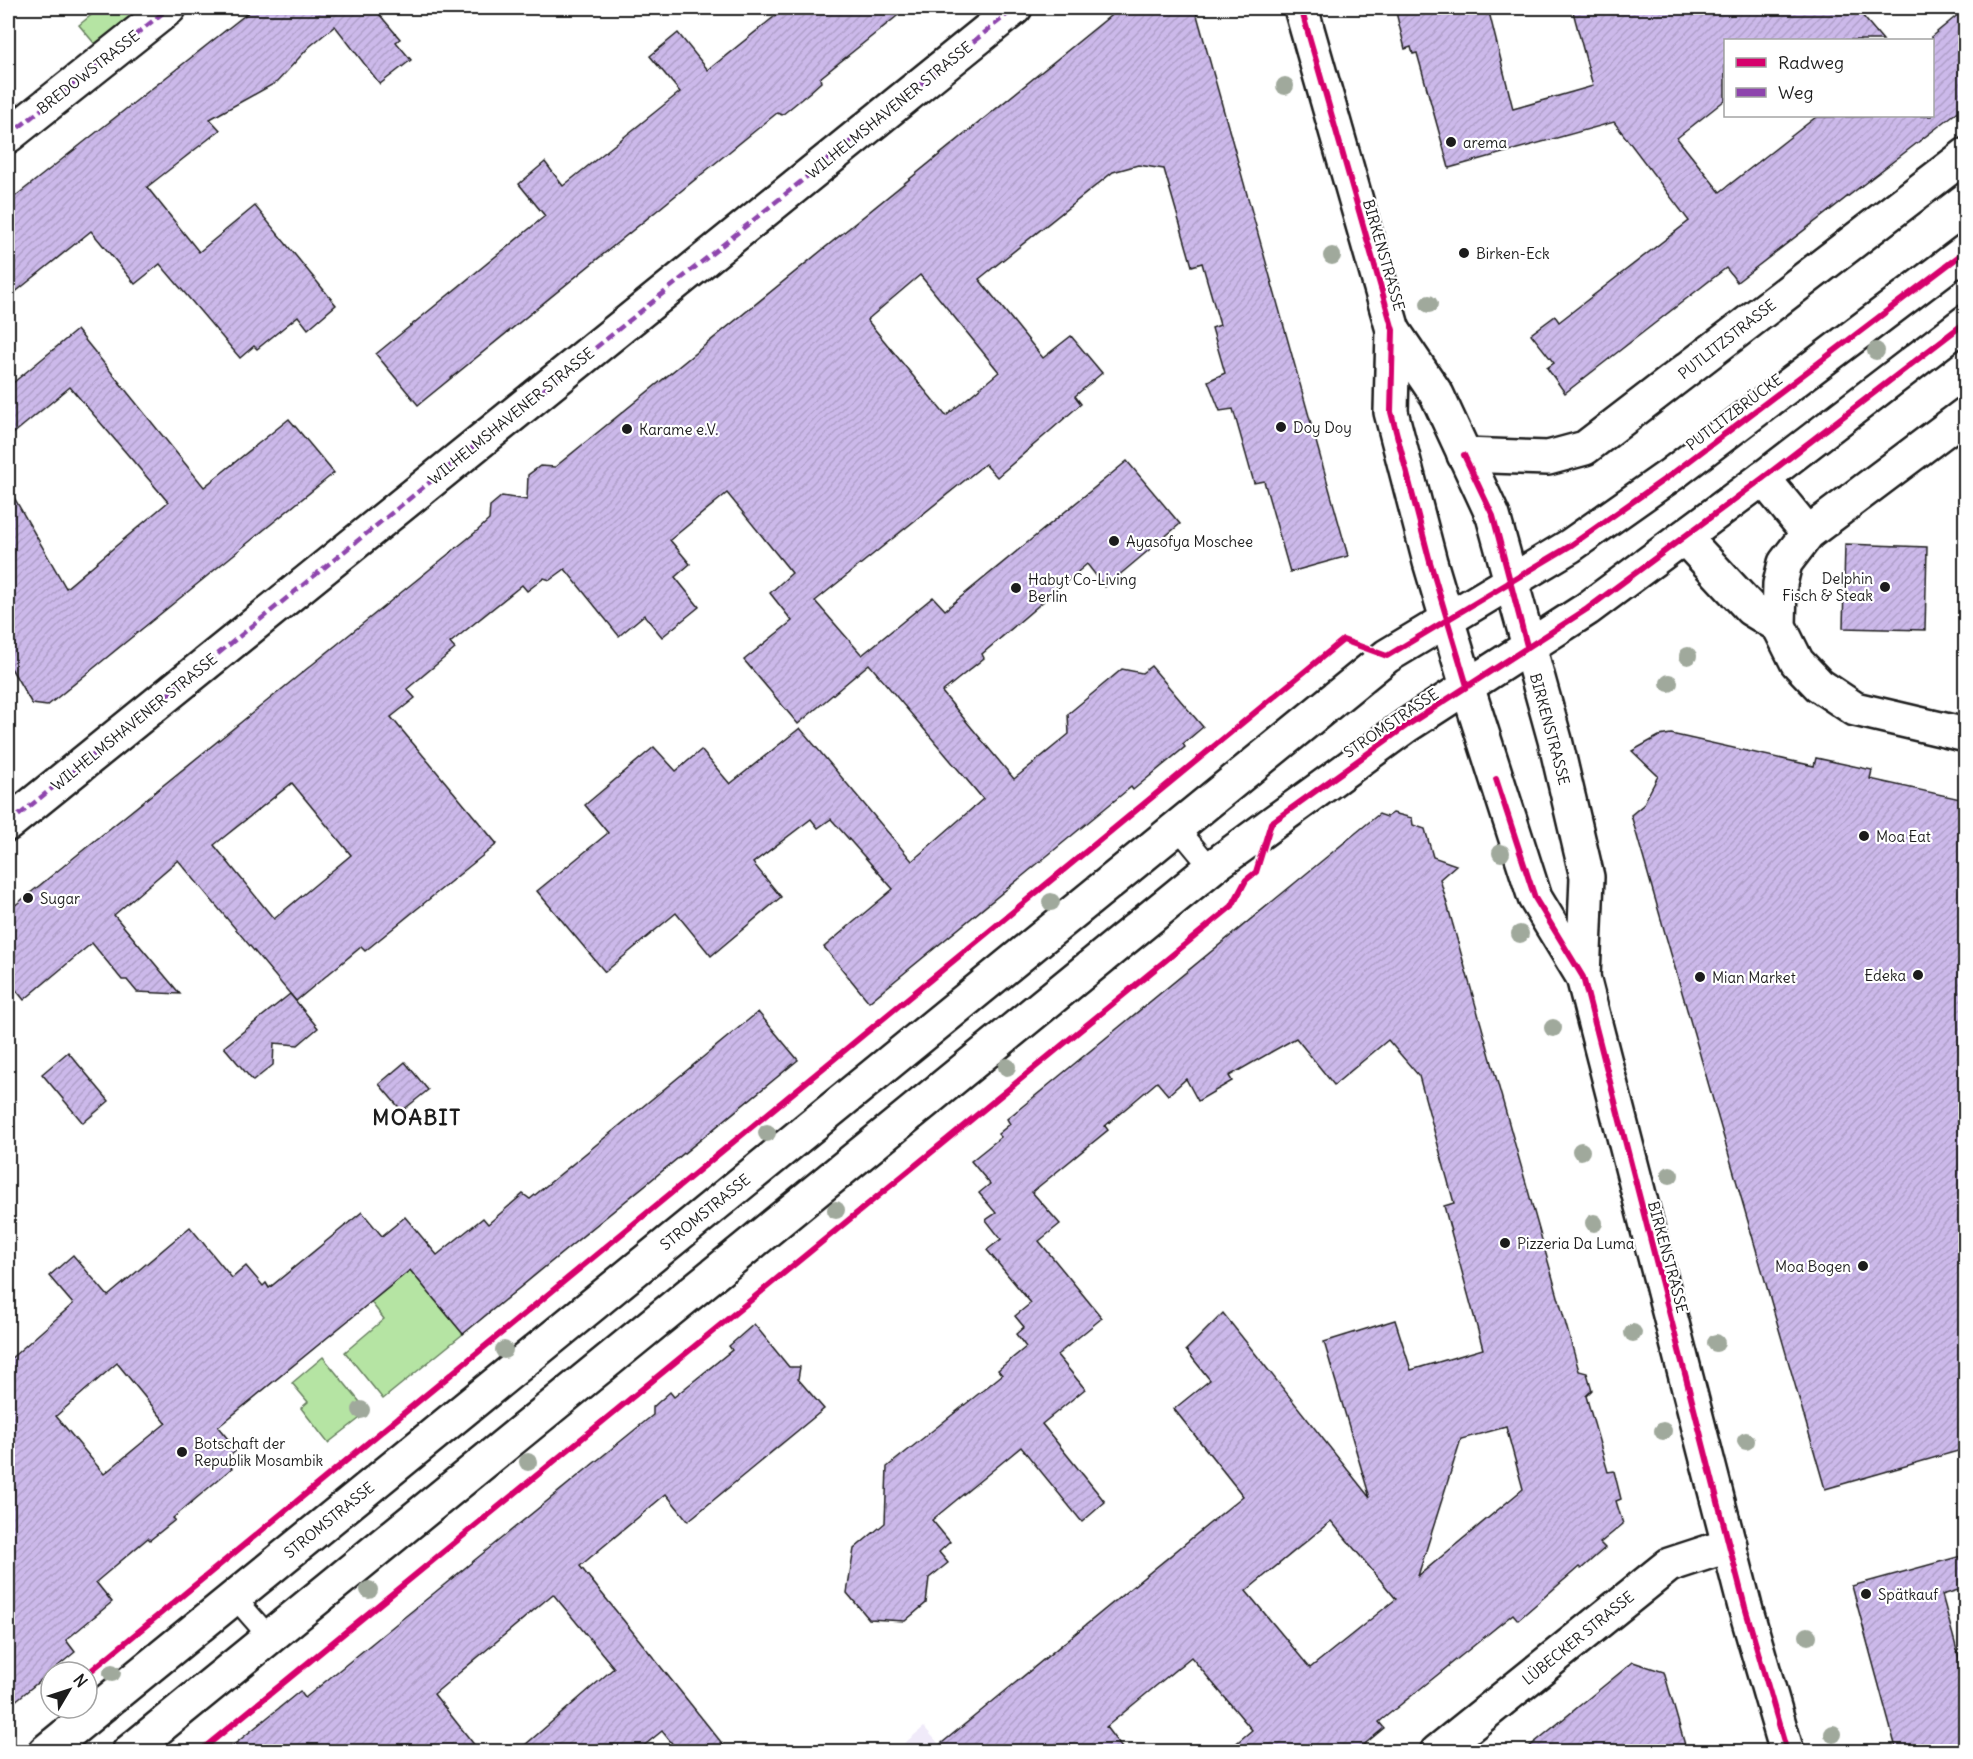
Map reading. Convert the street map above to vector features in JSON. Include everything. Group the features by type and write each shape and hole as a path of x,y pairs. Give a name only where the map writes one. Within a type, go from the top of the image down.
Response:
{"street":[{"name":"BREDOWSTRASSE","path":"8,136 170,8"},
{"name":"WILHELMSHAVENER STRASSE","path":"9,819 1015,8"},
{"name":"BIRKENSTRASSE","path":"1301,8 1393,330 1391,412 1448,620 1535,897 1583,977 1730,1545 1787,1752"},
{"name":"PUTLITZSTRASSE","path":"1464,455 1537,459 1563,456 1585,448 1965,155"},
{"name":"PUTLITZBRÜCKE","path":"1510,582 1598,526 1965,251"},
{"path":"1527,646 1587,609 1763,478 1965,322"},
{"name":"BIRKENSTRASSE","path":"1393,330 1437,395 1493,516 1527,646 1555,740 1587,877 1583,977"},
{"path":"1965,414 1808,533 1785,562 1780,584 1779,626 1797,662 1819,685 1855,709 1965,735"},
{"path":"1763,478 1808,533"},
{"path":"1684,537 1751,609 1779,626"},
{"name":"STROMSTRASSE","path":"45,1752 1387,656 1510,582"},
{"name":"STROMSTRASSE","path":"129,1752 1211,868 1328,780 1527,646"},
{"name":"LÜBECKER STRASSE","path":"1437,1752 1669,1565 1730,1545"}],"lane":[{"path":"1177,827 1211,868"},
{"path":"235,1598 270,1638"}],"shaded area":[{"path":"974,1716 1004,1751 894,1752 924,1727 939,1744"}],"green space":[{"path":"100,8 147,8 99,49 79,25"},
{"path":"410,1270 463,1334 383,1399 345,1352 384,1319 371,1302"},
{"path":"323,1357 368,1412 328,1443 301,1408 308,1402 292,1383"}],"building":[{"path":"254,8 374,8 400,39 396,42 411,60 380,84 335,26 309,47 277,82 210,119 220,130 147,187 199,252 255,206 336,305 308,329 298,316 257,349 254,346 240,358 160,264 135,284 91,231 8,298 8,202"},
{"path":"785,8 907,8 820,78 821,82 782,115 777,113 418,405 376,354 545,216 519,184 545,162 563,186 680,92 650,56 678,33 708,70"},
{"path":"1120,8 1195,8 1348,556 1290,572 1264,481 1254,483 1233,409 1220,411 1208,381 1225,373 1212,328 1220,325 1202,263 1192,266 1164,169 1138,165 1113,172 979,279 1043,358 1071,336 1102,373 1075,396 1081,404 997,477 985,464 815,601 862,655 933,597 945,610 1127,461 1180,524 1105,587 1087,564 982,654 984,658 942,692 1014,779 1069,734 1068,714 1122,669 1142,673 1151,666 1203,727 1183,744 1185,747 1133,790 1131,787 869,1002 824,947 893,889 831,819 818,828 811,819 753,863 781,897 711,956 676,913 605,972 537,891 608,833 585,805 654,747 676,771 701,750 730,784 800,728 912,861 983,799 869,664 798,724 744,660 792,621 770,593 792,573 727,493 670,540 690,564 675,577 699,607 662,637 644,615 619,636 565,569 550,580 544,578 527,591 522,585 450,643 455,649 407,689 415,698 391,717 497,844 365,951 361,947 296,1001 178,860 114,915 180,994 137,992 127,980 122,980 92,943 24,1000 8,980 8,911 477,531 489,520 490,506 502,496 527,500 528,475 540,466 555,467","holes":["920,275 999,372 946,416 867,320","292,783 351,855 274,919 214,845"]},
{"path":"1395,8 1488,8 1513,109 1593,86 1572,8 1856,8 1882,39 1724,39 1724,101 1677,138 1720,192 1816,117 1934,117 1934,39 1932,36 1965,9 1965,106 1737,282 1726,268 1565,393 1547,368 1554,363 1531,334 1555,316 1559,322 1689,221 1614,122 1449,168 1417,53 1413,54 1411,47 1405,49"},
{"path":"77,330 204,487 289,419 334,473 47,706 32,704 8,663 8,487 66,588 168,502 70,387 8,438 8,387"},
{"name":"Delphin Fisch & Steak","path":"1845,544 1927,547 1925,630 1843,628"},
{"name":"Moa Bogen","path":"1671,734 1814,766 1816,758 1872,770 1870,779 1965,800 1965,1449 1825,1489 1631,815 1643,805 1658,776 1632,751 1659,736"},
{"path":"1393,813 1412,818 1413,825 1425,829 1433,857 1456,865 1440,879 1579,1371 1587,1373 1592,1390 1586,1396 1608,1472 1614,1471 1621,1499 1616,1501 1623,1524 1600,1543 1605,1548 1581,1569 1579,1567 1518,1620 1513,1614 1379,1722 1384,1728 1355,1752 1226,1752 1252,1730 1191,1657 1106,1727 1125,1752 931,1752 1243,1496 1174,1409 1210,1380 1186,1350 1223,1313 1370,1498 1324,1342 1395,1320 1411,1370 1483,1349 1444,1206 1454,1203 1419,1076 1388,1040 1334,1085 1296,1038 1229,1076 1232,1081 1198,1101 1186,1079 1168,1095 1157,1082 1105,1126 1108,1130 1032,1192 1060,1224 1039,1241 1102,1318 1057,1355 1085,1389 1042,1424 1105,1502 1082,1522 1021,1447 932,1520 950,1542 939,1552 948,1563 929,1578 926,1603 905,1621 869,1619 847,1593 854,1549 885,1523 887,1467 1002,1375 998,1370 1026,1347 1016,1334 1024,1327 1015,1316 1031,1303 987,1250 1001,1239 986,1220 996,1213 979,1193 990,1184 971,1161 1001,1137 998,1134 1010,1124 1007,1119 1379,814 1387,817","holes":["1506,1427 1523,1489 1418,1576 1461,1439","1331,1521 1396,1599 1310,1668 1246,1591"]},
{"path":"290,994 318,1028 298,1045 274,1043 273,1065 253,1081 224,1047"},
{"path":"758,1012 798,1060 463,1334 410,1270 218,1427 237,1450 225,1460 232,1468 173,1518 175,1520 150,1540 148,1538 96,1582 112,1602 66,1640 75,1652 65,1660 39,1660 39,1682 8,1707 8,1361 73,1304 49,1276 73,1255 108,1296 190,1227 232,1278 246,1266 263,1286 266,1283 269,1288 362,1212 382,1236 405,1217 437,1255 483,1218 488,1224 523,1194 530,1199","holes":["117,1363 166,1423 104,1474 56,1416"]},
{"path":"68,1052 109,1101 83,1123 42,1074"},
{"path":"405,1062 428,1090 402,1111 379,1084"},
{"path":"754,1324 789,1367 800,1367 798,1379 824,1409 688,1521 666,1494 580,1566 729,1752 679,1752 662,1731 636,1752 517,1752 614,1668 553,1594 434,1694 480,1752 225,1752 300,1691 305,1698 653,1415 653,1407 670,1392 674,1397 732,1350 729,1346"},
{"path":"1965,1555 1965,1588 1942,1595 1965,1680 1965,1752 1897,1752 1852,1586"},
{"path":"1633,1662 1664,1672 1687,1752 1523,1752"}],"marked path":[{"path":"8,136 169,8"},
{"path":"8,824 1015,8"}],"cycle path":[{"path":"1301,8 1393,330 1391,412 1430,562 1467,686"},
{"path":"99,1664 1343,640 1387,656 1570,546 1672,474 1966,251"},
{"path":"199,1752 1232,906 1246,880 1256,872 1271,823 1406,726 1587,609 1763,478 1966,322"},
{"path":"1464,455 1493,516 1527,646"},
{"path":"1496,779 1535,898 1583,977 1745,1607 1787,1752"}],"place":[{"name":"arema","path":"1451,142"},
{"name":"Birken-Eck","path":"1464,253"},
{"name":"Doy Doy","path":"1281,427"},
{"name":"Karame e.V.","path":"627,429"},
{"name":"Ayasofya Moschee","path":"1114,541"},
{"name":"Delphin Fisch & Steak","path":"1885,587"},
{"name":"Habyt Co-Living Berlin","path":"1016,588"},
{"name":"Moa Eat","path":"1864,836"},
{"name":"Sugar","path":"28,898"},
{"name":"Edeka","path":"1918,975"},
{"name":"Mian Market","path":"1700,977"},
{"name":"Pizzeria Da Luma","path":"1505,1243"},
{"name":"Moa Bogen","path":"1863,1266"},
{"name":"Botschaft der Republik Mosambik","path":"182,1452"},
{"name":"Spätkauf","path":"1866,1594"}],"district":[{"name":"MOABIT","path":"417,1117"}]}
